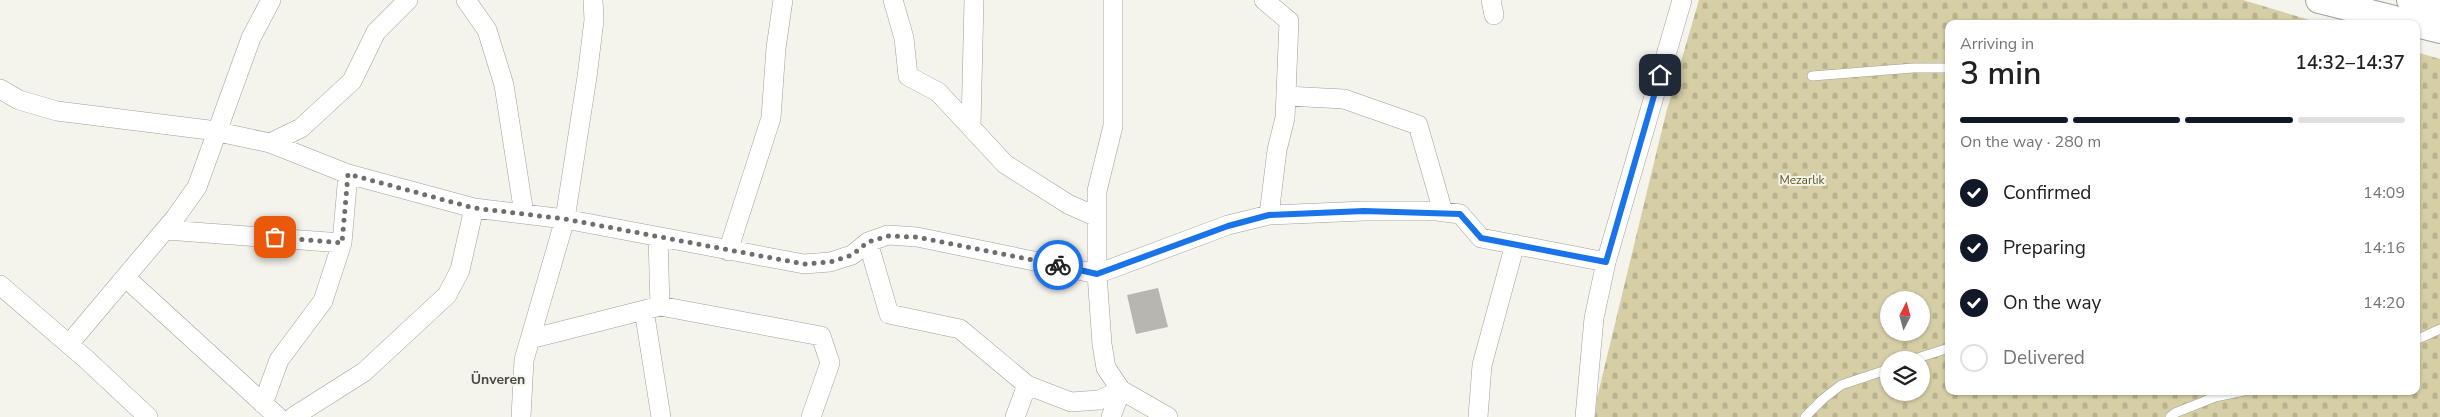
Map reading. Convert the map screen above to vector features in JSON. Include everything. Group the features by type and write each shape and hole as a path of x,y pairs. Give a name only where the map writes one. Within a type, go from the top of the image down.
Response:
{"main road":[{"path":"2319,0 2399,20"},
{"path":"2410,0 2440,6"},
{"path":"2420,25 2440,30"}],"street":[{"path":"270,143 301,128 352,81 376,32 408,0"},
{"path":"466,0 487,30 504,85 524,214"},
{"path":"521,417 524,360 565,219 587,77 594,20 593,0"},
{"path":"728,250 771,118 776,48 783,0"},
{"path":"893,0 904,38 908,76 938,92 1005,164 1068,204 1097,217"},
{"path":"971,126 974,0"},
{"path":"1113,0 1113,126 1097,191 1097,274 1102,344 1106,368 1121,390 1168,417"},
{"path":"1264,0 1288,21 1285,118 1277,150 1269,215"},
{"path":"1585,417 1594,318 1606,262 1682,0"},
{"path":"69,344 166,230 197,187 262,4"},
{"path":"0,89 19,100 57,112 216,131 270,143 348,174 474,208 565,219 804,264 830,262 852,255 868,242 888,236 917,237 1097,274 1228,226 1269,215 1364,211 1460,214 1481,238 1606,262"},
{"path":"1286,96 1344,99 1418,125 1443,212"},
{"path":"263,404 280,360 323,301 342,243 348,174"},
{"path":"293,417 364,372 447,295 460,270 474,208"},
{"path":"166,230 342,243"},
{"path":"658,237 652,308 661,417"},
{"path":"868,242 889,314 960,329 1027,385 1071,402 1100,400 1121,390"},
{"path":"1478,417 1482,365 1515,244"},
{"path":"125,277 278,417"},
{"path":"0,285 69,344 147,417"},
{"path":"530,340 652,308 821,336 830,363 811,417"},
{"path":"1015,417 1027,385"},
{"path":"1111,417 1121,390"}],"lane":[{"path":"1812,76 1913,68 1945,68"},
{"path":"2420,338 2440,329"},
{"path":"1930,354 1945,349"},
{"path":"1805,417 1841,385 1880,372"},
{"path":"2170,417 2215,397 2225,395"}],"green space":[{"name":"Mezarlık","path":"1699,0 2243,0 2310,20 1945,20 1945,395 2420,395 2420,53 2440,59 2440,417 1595,417 1597,398 1666,113"}],"building":[{"path":"1158,288 1168,327 1136,334 1127,295"}],"way so far":[{"path":"275,237 342,243 348,174 474,208 565,219 804,264 830,262 852,255 868,242 888,236 917,237 1058,265"}],"district":[{"name":"Ünveren","path":"498,379"}],"route":[{"path":"1058,265 1097,274 1228,226 1269,215 1364,211 1437,211 1460,214 1481,238 1606,262 1660,75"}]}
